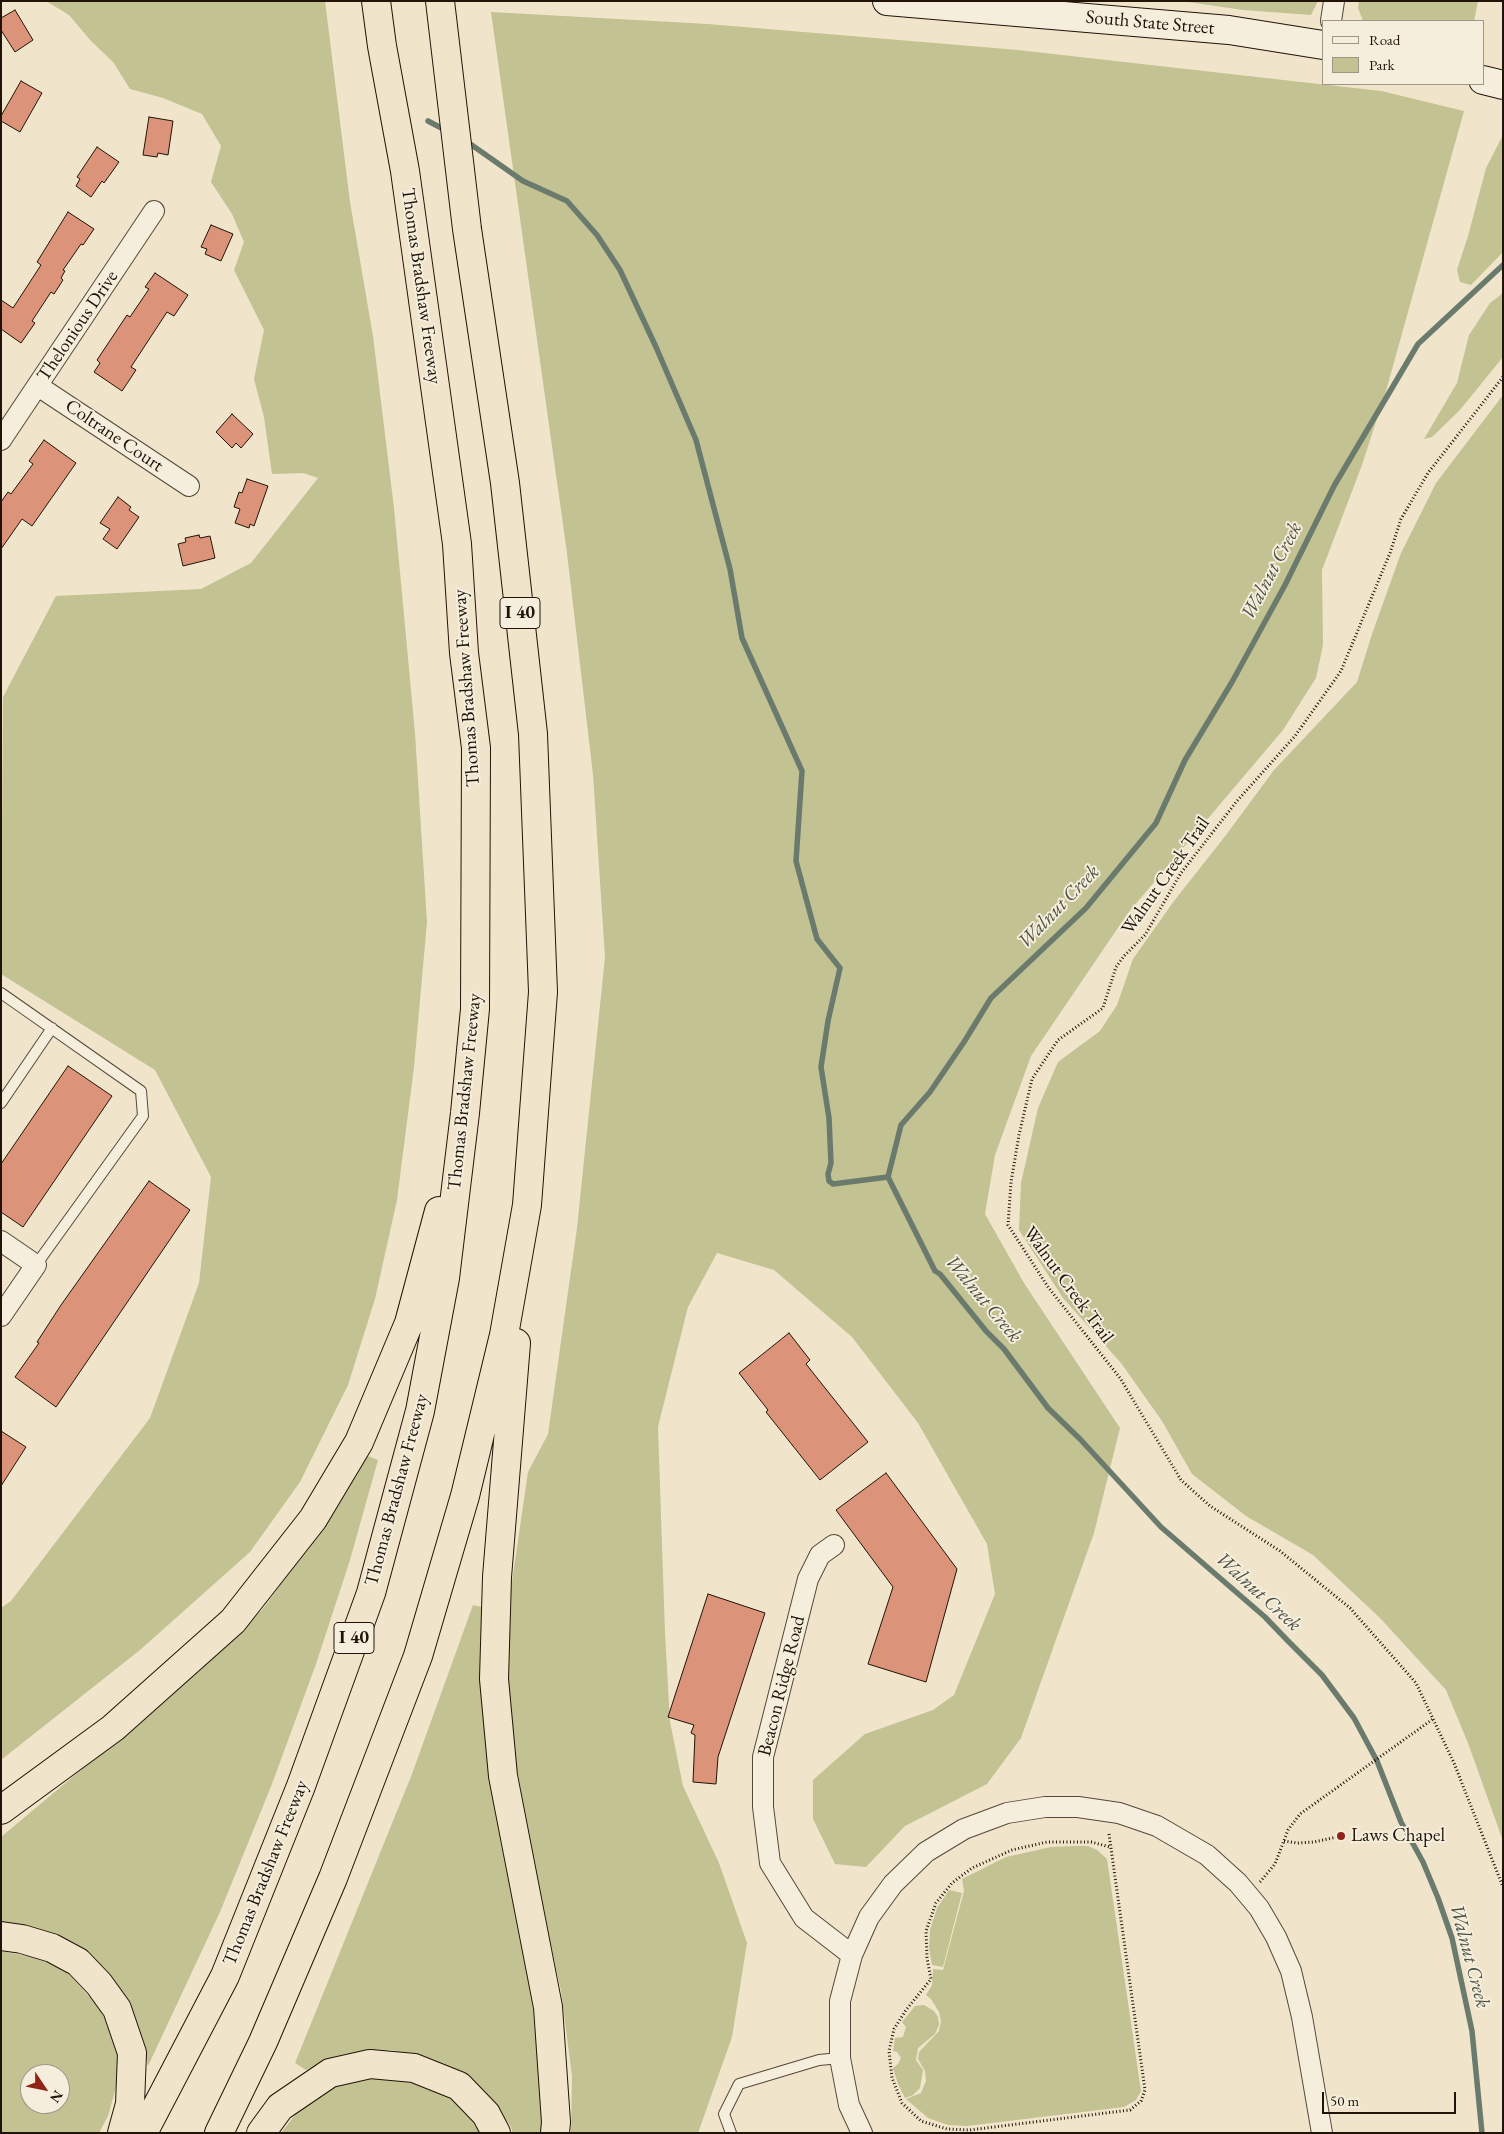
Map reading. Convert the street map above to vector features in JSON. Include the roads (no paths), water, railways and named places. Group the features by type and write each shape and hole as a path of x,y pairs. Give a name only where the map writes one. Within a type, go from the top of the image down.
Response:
{"highway":[{"name":"Thomas Bradshaw Freeway","path":"143,2133 225,1976 300,1786 370,1593 420,1411 444,1278 465,1113 475,1009 476,748 464,653 457,544 405,171 382,46 376,1"},
{"name":"I 40","path":"219,2133 263,2042 333,1878 418,1656 465,1496 504,1335 527,1205 542,992 534,734 505,483 467,229 442,13"},
{"path":"1,1810 113,1728 234,1622 313,1519 359,1442 408,1323 465,1113"},
{"path":"527,1205 498,1577 494,1679 503,1776 548,2007 556,2122 555,2133"},
{"path":"1,1936 22,1939 52,1948 78,1962 117,2009 132,2053 130,2104 122,2133"},
{"path":"261,2133 280,2107 330,2073 370,2064 414,2068 459,2086 486,2114 496,2133"}],"street":[{"name":"South State Street","path":"887,1 951,4 1229,30 1322,45"},
{"path":"1331,20 1334,1"},
{"path":"1484,80 1503,85"},
{"name":"Thelonious Drive","path":"1,440 154,211"},
{"name":"Coltrane Court","path":"38,386 189,486"},
{"path":"1,1241 36,1265 1,1316"},
{"name":"Beacon Ridge Road","path":"834,1545 820,1555 808,1579 763,1757 763,1807 770,1863 804,1918 852,1955"},
{"path":"862,2133 850,2105 840,2058 840,2002 852,1955 869,1917 893,1884 926,1852 964,1829 1007,1813 1045,1807 1078,1807 1119,1813 1148,1822 1207,1855 1238,1883 1259,1908 1276,1937 1291,1971 1302,2017 1322,2133"}],"lane":[{"path":"1,993 141,1091 144,1116 36,1265"},
{"path":"1,1104 52,1028"},
{"path":"731,2133 724,2114 739,2084 819,2060 840,2058"}],"waterway":[{"path":"428,121 447,131"},
{"path":"466,141 523,181 567,201 597,235 620,270 696,440 730,569 742,638 802,771 796,861 817,939 840,968 828,1021 821,1067 829,1118 831,1163 828,1174 829,1181 833,1184 888,1177"},
{"name":"Walnut Creek","path":"1482,2133 1472,2031 1452,1938 1423,1862 1401,1822 1377,1761 1354,1718 1322,1675 1265,1617 1161,1527 1080,1439 1048,1408 1004,1349 986,1331 940,1274 935,1271 888,1177 901,1125 930,1092 991,998 1086,908 1156,823 1185,760 1232,682 1285,585 1334,486 1418,344 1503,265"}],"place":[{"name":"Laws Chapel","path":"1341,1836"}]}
